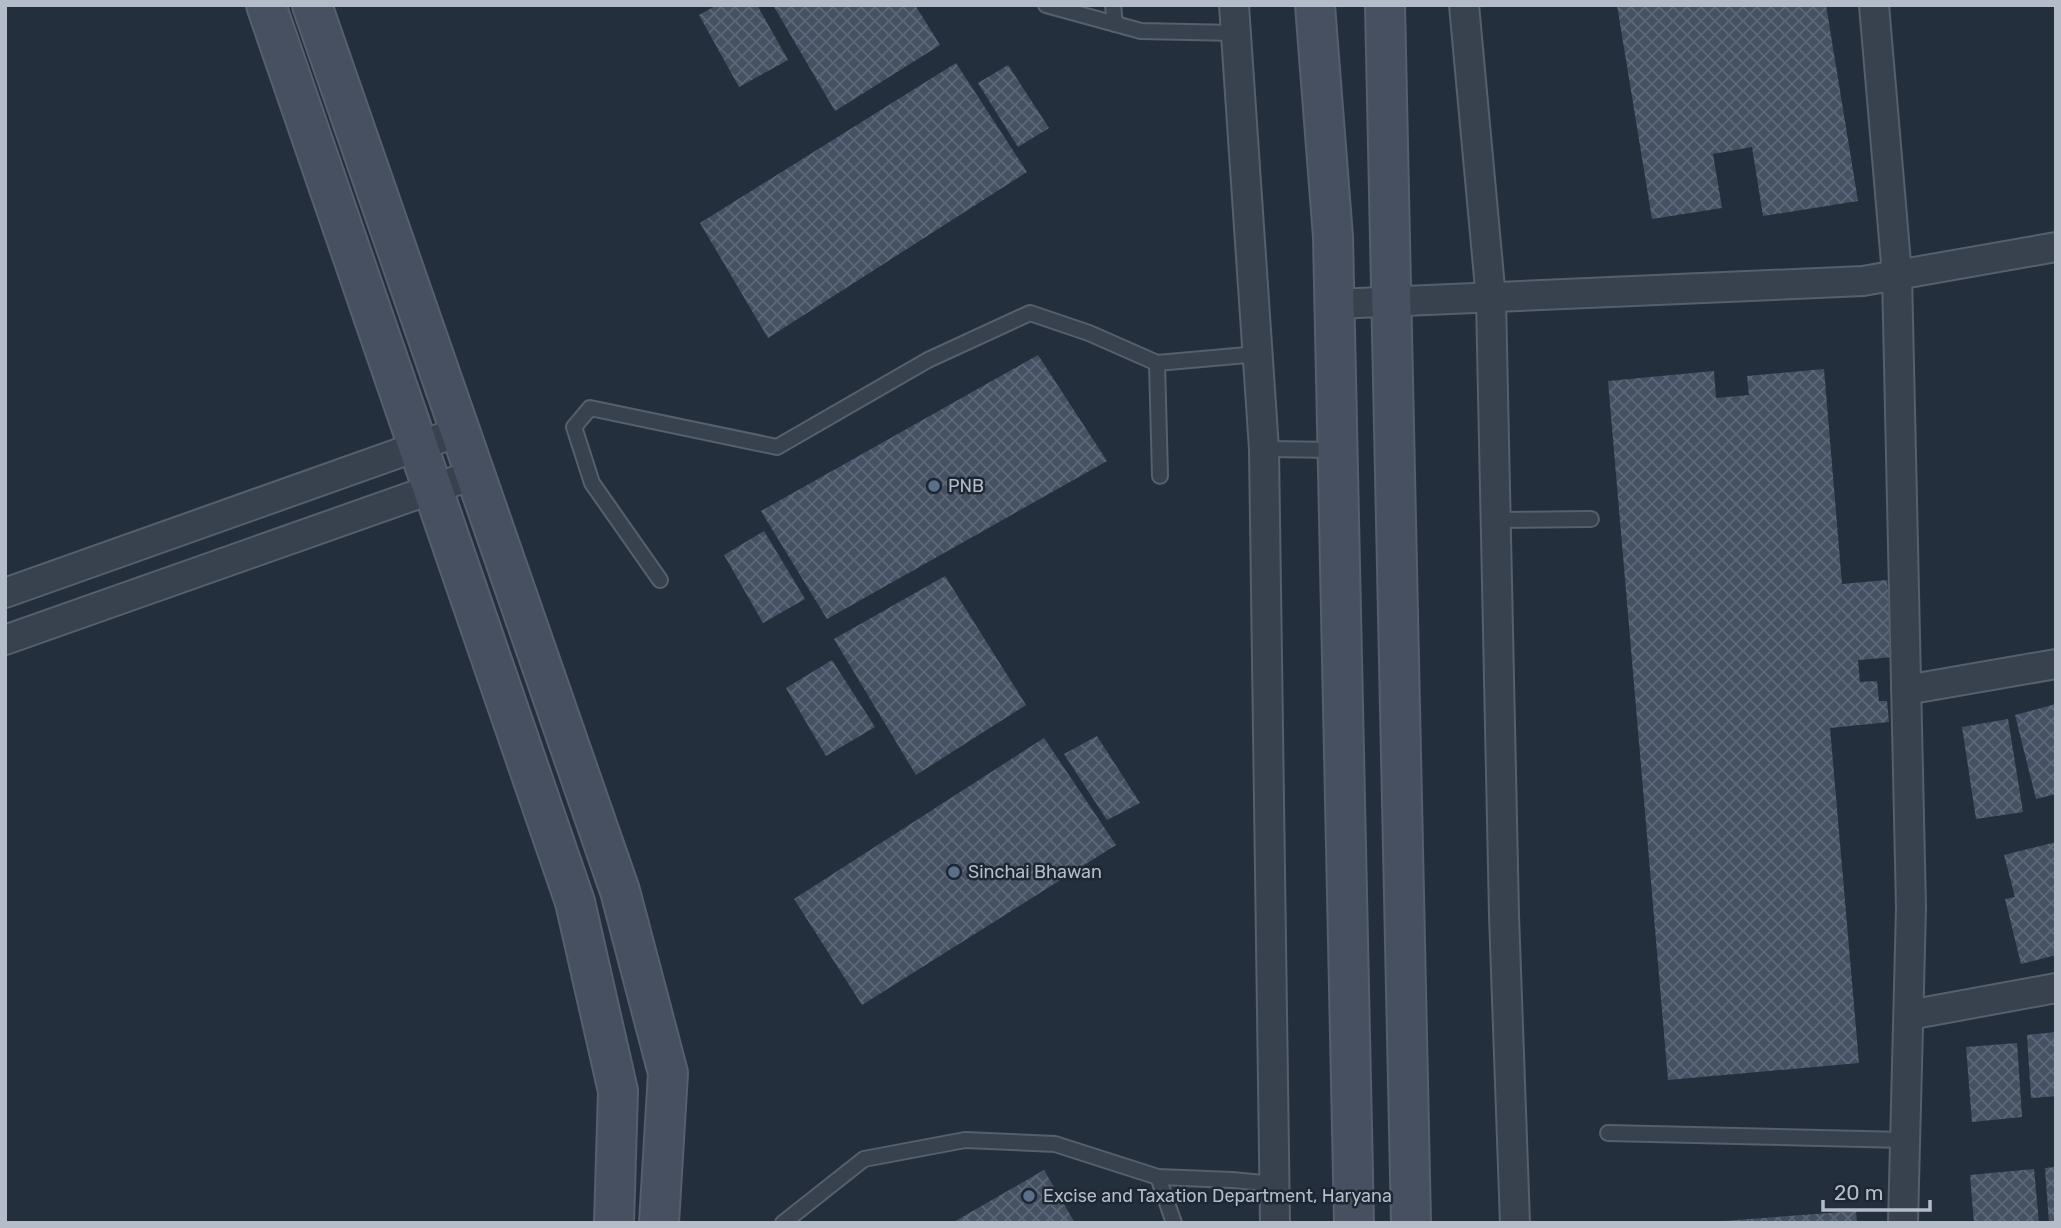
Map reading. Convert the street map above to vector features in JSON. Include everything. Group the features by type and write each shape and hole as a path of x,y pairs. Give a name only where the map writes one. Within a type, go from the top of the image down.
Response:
{"street":[{"path":"266,5 575,902 618,1091 614,1223"},
{"path":"312,5 620,891 668,1073 659,1223"},
{"path":"1234,5 1264,449 1275,1223"},
{"path":"1315,5 1333,237 1354,1223"},
{"path":"1385,5 1411,1223"},
{"path":"1464,5 1490,299 1515,1223"},
{"path":"1874,5 1897,275 1911,908 1903,1223"},
{"path":"1335,304 1863,281 2056,247"},
{"path":"5,593 461,431"},
{"path":"5,640 475,474"},
{"path":"1906,690 2056,664"},
{"path":"1909,1014 2056,988"}],"lane":[{"path":"1045,5 1141,31 1236,33"},
{"path":"1114,5 1115,24"},
{"path":"660,580 592,483 574,427 590,408 777,447 928,360 1030,313 1089,333 1157,363 1258,354"},
{"path":"1157,363 1160,476"},
{"path":"1264,449 1338,450"},
{"path":"1496,520 1591,519"},
{"path":"1608,1133 1905,1140"},
{"path":"783,1223 864,1159 965,1140 1055,1144 1158,1177 1275,1184"},
{"path":"1158,1177 1174,1223"}],"building":[{"path":"717,5 757,5 788,60 739,87 699,15"},
{"path":"773,5 915,5 940,45 835,111"},
{"path":"1617,5 1826,5 1858,201 1763,216 1752,147 1713,154 1722,208 1652,219"},
{"path":"956,63 1027,172 768,338 700,223"},
{"path":"1008,65 1049,128 1018,147 978,83"},
{"name":"PNB","path":"1038,355 1107,461 827,619 761,511"},
{"path":"1824,369 1842,584 1887,580 1894,657 1858,660 1860,682 1877,681 1879,701 1887,701 1889,722 1830,728 1859,1063 1668,1080 1608,381 1714,371 1716,398 1749,395 1747,376"},
{"path":"764,531 805,599 763,623 724,555"},
{"path":"945,576 1026,705 916,775 834,639"},
{"path":"832,660 875,727 826,756 786,688"},
{"path":"2056,704 2056,794 2036,799 2015,715"},
{"path":"2008,719 2023,812 1976,819 1962,727"},
{"path":"1097,736 1140,803 1107,820 1064,754"},
{"name":"Sinchai Bhawan","path":"1044,738 1116,845 862,1005 794,899"},
{"path":"2056,842 2056,955 2021,964 2005,899 2015,897 2004,855"},
{"path":"2056,1032 2056,1096 2031,1098 2027,1035"},
{"path":"2017,1043 2022,1117 1972,1122 1966,1047"},
{"path":"2056,1167 2056,1223 2049,1223 2045,1168"},
{"path":"2034,1169 2039,1223 1974,1223 1970,1175"},
{"name":"Excise and Taxation Department, Haryana","path":"1044,1170 1075,1223 952,1223"},
{"path":"1856,1211 1857,1223 1723,1223 1723,1221"}],"place":[{"name":"PNB","path":"934,486"},
{"name":"Sinchai Bhawan","path":"954,872"},
{"name":"Excise and Taxation Department, Haryana","path":"1029,1196"}]}
